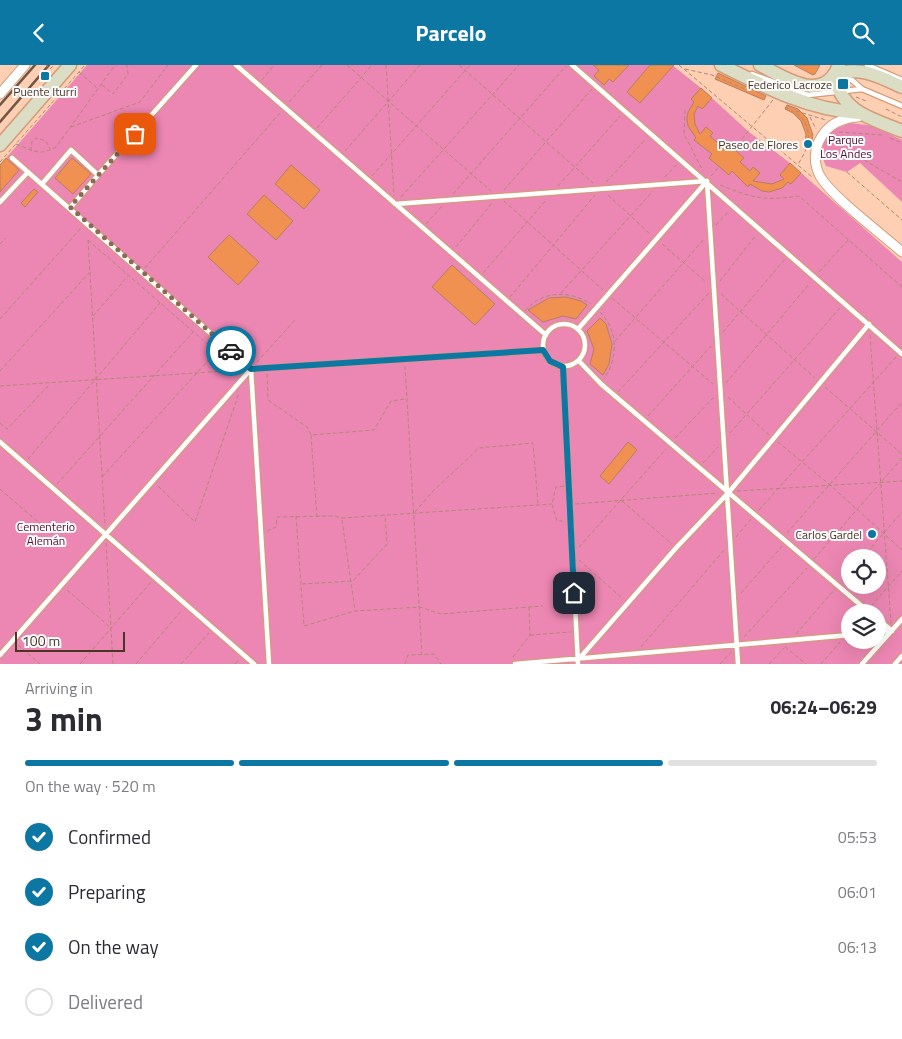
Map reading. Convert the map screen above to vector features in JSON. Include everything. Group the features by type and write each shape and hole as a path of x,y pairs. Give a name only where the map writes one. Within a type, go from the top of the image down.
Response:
{"main road":[{"path":"723,65 769,89 811,105 833,111 858,113 902,131"},
{"path":"760,65 805,86 820,85 836,73 866,67 902,87"},
{"path":"0,145 74,69"},
{"path":"836,73 838,91 845,102 858,113"}],"street":[{"path":"0,94 24,65"},
{"path":"871,118 848,118 838,121 829,127 820,138 816,151 819,174 830,189 902,252"}],"lane":[{"path":"70,207 196,65"},
{"path":"236,65 546,335"},
{"path":"572,65 762,229 901,353"},
{"path":"723,65 764,78 800,94 814,95 862,89"},
{"path":"866,67 902,80"},
{"path":"836,73 852,80 862,89 902,106"},
{"path":"42,184 71,150 98,175"},
{"path":"12,158 87,222 251,369 270,664"},
{"path":"0,203 28,172"},
{"path":"395,204 707,181"},
{"path":"707,181 729,492 730,543 738,664"},
{"path":"578,329 707,181"},
{"path":"567,324 578,329 585,339 585,350 579,361 563,367 550,361 543,350 546,335 555,327 567,324"},
{"path":"578,662 676,548 729,492 869,324"},
{"path":"0,655 105,533 251,369 543,350"},
{"path":"579,361 615,395 861,604"},
{"path":"563,367 578,662"},
{"path":"0,442 254,664"},
{"path":"862,664 902,619"},
{"path":"886,626 892,631"},
{"path":"886,631 892,631"},
{"path":"515,664 578,662 841,636"},
{"path":"895,664 902,656"},
{"path":"578,662 582,664"}],"path":[{"path":"46,65 50,69 54,65"},
{"path":"0,162 74,69 85,65"},
{"path":"16,144 31,152 50,151 56,147 115,65"},
{"path":"101,85 113,94 128,74 127,65"},
{"path":"70,128 140,102 168,65"},
{"path":"258,85 274,65"},
{"path":"142,272 322,65"},
{"path":"347,65 662,342 721,390 746,415 858,509 902,549"},
{"path":"313,132 372,65"},
{"path":"386,65 395,204"},
{"path":"340,156 420,65"},
{"path":"458,65 902,454"},
{"path":"368,180 470,65"},
{"path":"395,204 519,65"},
{"path":"423,228 566,65"},
{"path":"678,65 816,181"},
{"path":"74,69 98,89"},
{"path":"684,69 712,75 755,94"},
{"path":"451,253 595,85"},
{"path":"734,149 773,101 769,89"},
{"path":"780,104 810,116 838,121"},
{"path":"886,109 902,117"},
{"path":"685,110 684,134 707,181 754,198 777,199 799,196 902,287"},
{"path":"795,111 806,123 809,137 807,150 797,165"},
{"path":"810,116 816,129"},
{"path":"829,127 839,132 853,131 885,135 902,143"},
{"path":"506,301 554,247 600,189 652,133"},
{"path":"31,152 32,141 36,138 46,141 50,151"},
{"path":"562,293 682,159"},
{"path":"864,160 902,182"},
{"path":"707,181 719,167"},
{"path":"847,173 902,220"},
{"path":"615,341 734,205"},
{"path":"0,319 87,222"},
{"path":"615,395 714,288 762,229"},
{"path":"0,244 6,237"},
{"path":"628,603 572,555 671,443 721,390 765,335 848,239"},
{"path":"113,664 88,240 237,370"},
{"path":"0,371 90,273"},
{"path":"92,317 129,275"},
{"path":"24,463 160,303"},
{"path":"700,467 845,303"},
{"path":"0,386 251,369 295,319"},
{"path":"869,324 892,631"},
{"path":"53,488 193,332"},
{"path":"102,477 216,352"},
{"path":"634,655 730,543 901,353"},
{"path":"405,360 422,654"},
{"path":"266,368 268,400 308,427 311,435 317,517"},
{"path":"0,423 7,429 51,382"},
{"path":"152,481 196,522 240,396 238,384"},
{"path":"311,435 374,430 391,401 407,399"},
{"path":"734,600 902,402"},
{"path":"414,513 432,491 479,448 533,443 538,505"},
{"path":"720,664 812,563 902,459"},
{"path":"570,504 902,481"},
{"path":"568,486 556,487 552,504 557,521 570,521"},
{"path":"0,489 68,548"},
{"path":"622,500 676,548"},
{"path":"261,534 276,527 276,517 334,516 342,518 552,504"},
{"path":"870,549 902,512"},
{"path":"301,583 353,581 387,544 385,515"},
{"path":"296,516 304,626 356,611 420,607 441,615 543,606"},
{"path":"342,518 356,611"},
{"path":"874,604 902,571"},
{"path":"80,664 155,578"},
{"path":"791,640 841,582"},
{"path":"60,585 111,627"},
{"path":"136,664 186,606"},
{"path":"508,664 530,635 529,607"},
{"path":"181,664 213,628"},
{"path":"530,635 576,632"},
{"path":"13,640 40,664"},
{"path":"821,664 841,643"},
{"path":"770,664 784,647 806,664"},
{"path":"404,664 408,655 422,654 434,654 441,664"}],"green space":[{"name":"Cementerio Alemán","path":"87,65 672,65 701,88 749,132 790,163 902,262 902,664 0,664 0,165"},
{"name":"Parque Los Andes","path":"850,123 874,126 902,140 902,202 860,163 847,172 826,166 822,150 826,133"}],"building":[{"path":"593,65 629,65 613,82 609,79 604,85 594,76 599,70"},
{"path":"650,65 674,65 640,103 627,92"},
{"path":"794,65 820,65 813,75"},
{"path":"718,73 766,96 764,100 715,79"},
{"path":"701,88 712,98 702,109 698,106 694,114 695,124 700,134 706,127 713,133 710,136 720,145 724,140 744,158 740,162 750,171 753,167 760,173 753,181 772,184 784,179 780,175 790,163 801,173 791,184 788,182 782,188 769,192 762,191 750,184 748,187 732,171 729,175 709,158 712,154 694,140 696,138 688,126 687,119 688,112 694,102 691,99"},
{"path":"787,105 798,109 807,118 813,135 811,146 805,146 806,134 801,121 793,113 785,109"},
{"path":"6,158 19,170 0,192 0,165"},
{"path":"72,158 91,174 73,194 55,178"},
{"path":"291,165 320,190 304,209 275,184"},
{"path":"34,189 38,192 25,207 21,203"},
{"path":"264,195 293,221 276,240 247,214"},
{"path":"229,235 259,262 238,285 208,257"},
{"path":"452,265 495,304 475,325 432,287"},
{"path":"566,297 581,301 587,305 576,319 563,316 543,322 528,310 549,298"},
{"path":"600,318 606,324 612,344 609,364 603,375 590,364 594,349 587,331"},
{"path":"628,442 637,450 609,484 600,476"}],"railway":[{"path":"0,105 35,65"},
{"path":"0,122 49,65"}],"way so far":[{"path":"135,134 70,207 231,351"}],"place":[{"name":"Puente Iturri","path":"45,76"},
{"name":"Federico Lacroze","path":"843,84"},
{"name":"Paseo de Flores","path":"808,144"},
{"name":"Carlos Gardel","path":"872,534"}],"route":[{"path":"231,351 251,369 543,350 550,361 563,367 574,593"}]}
